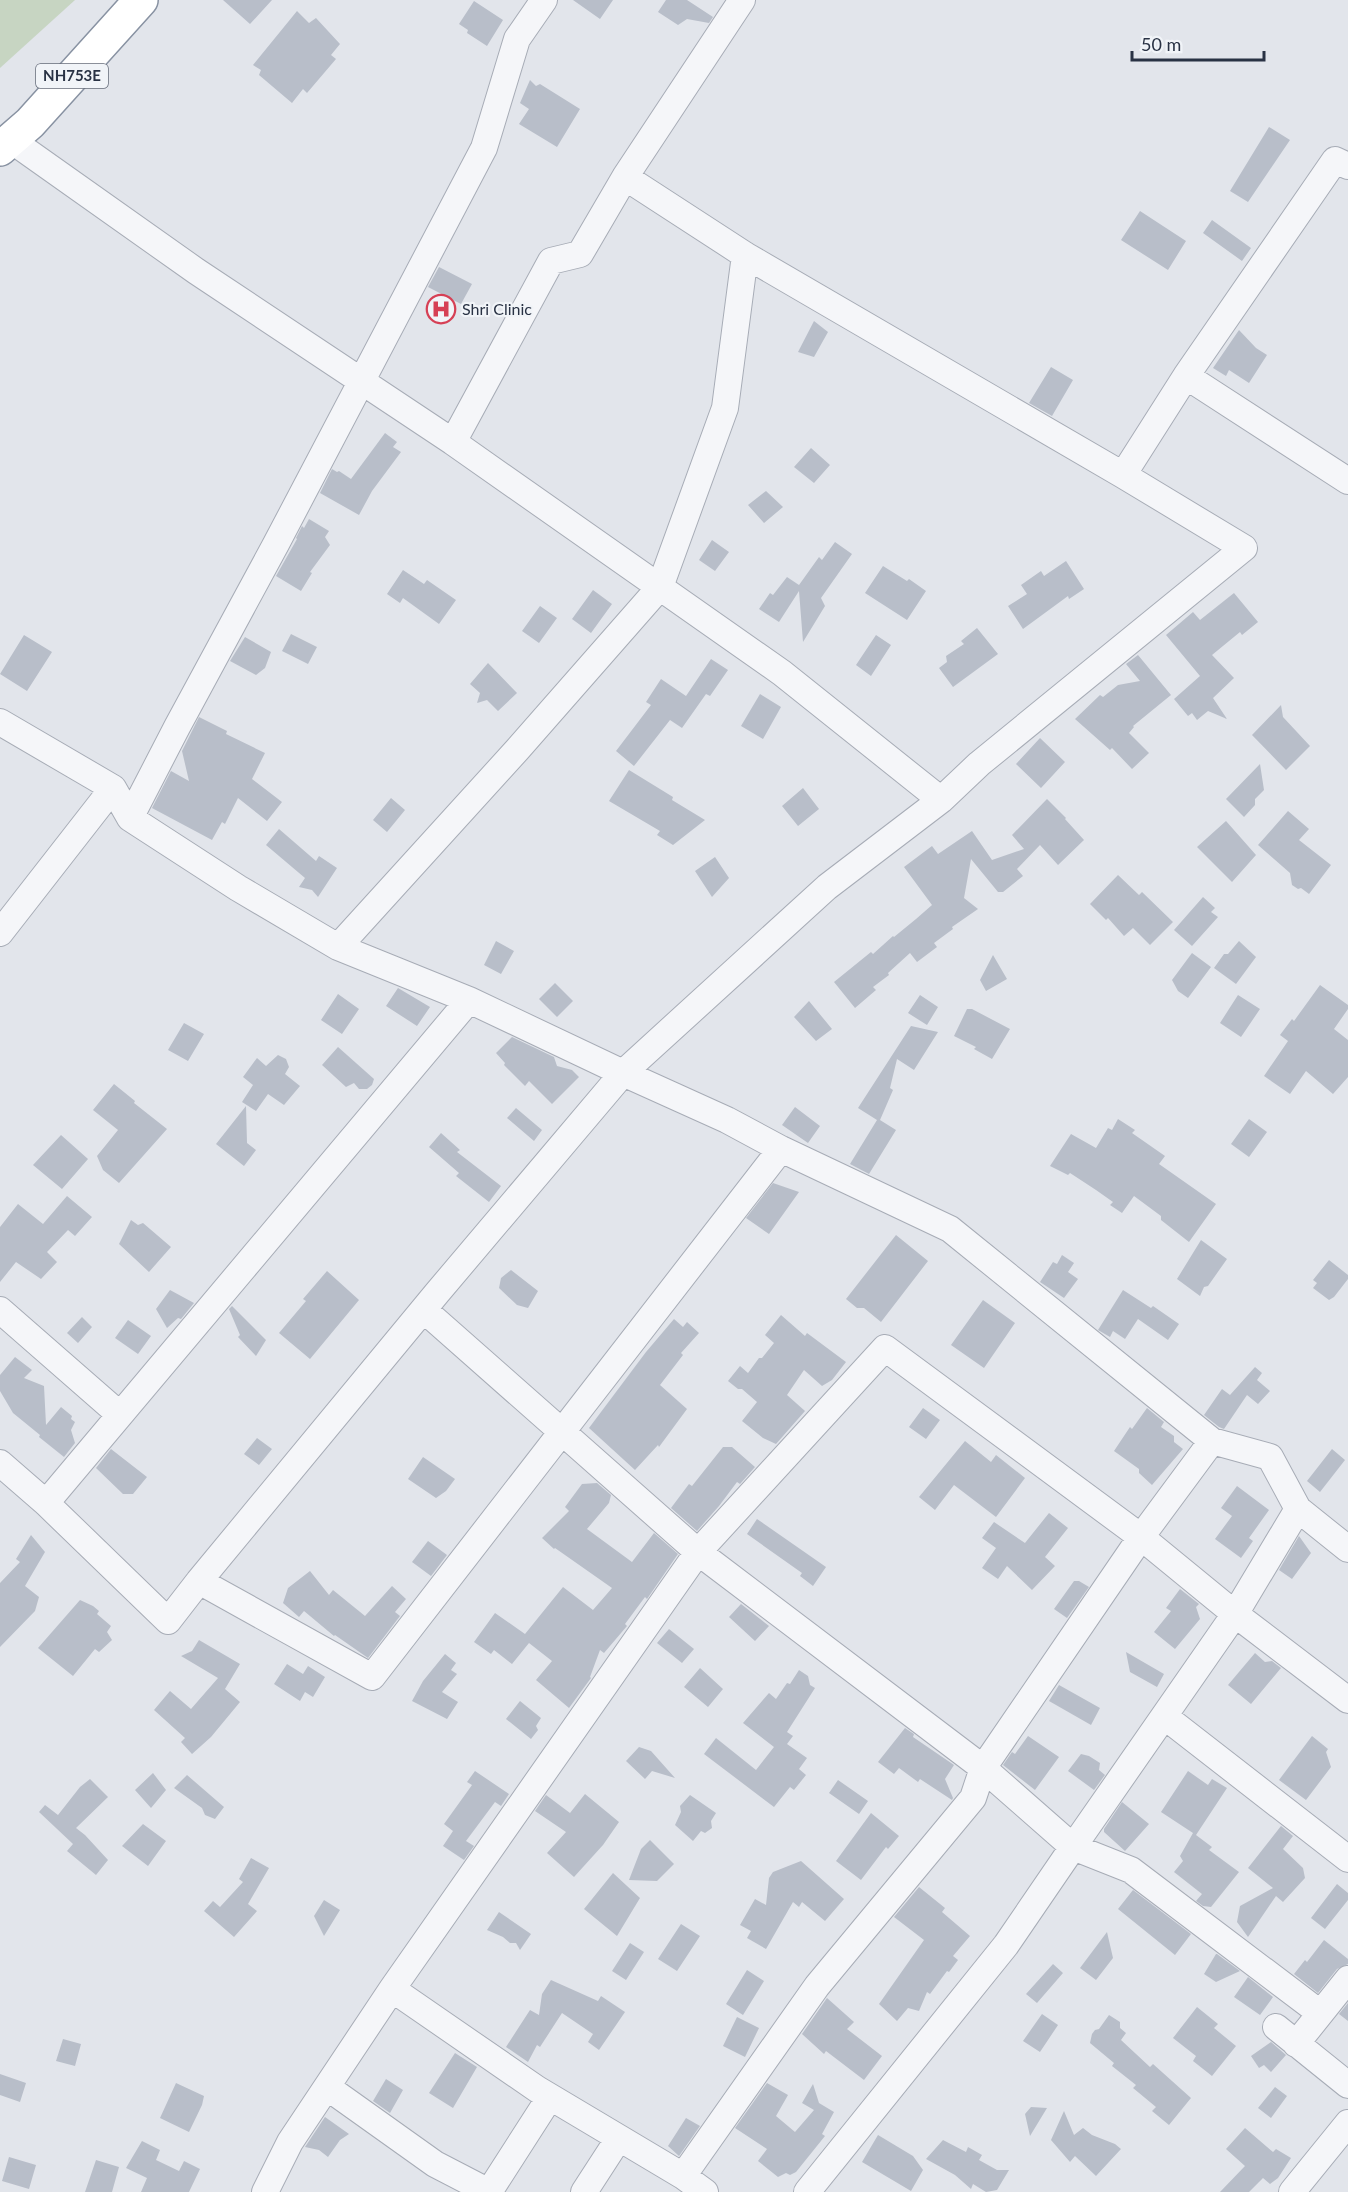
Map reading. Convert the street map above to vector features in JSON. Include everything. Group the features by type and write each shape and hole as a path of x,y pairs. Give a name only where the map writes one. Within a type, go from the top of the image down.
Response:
{"highway":[{"name":"NH753E","path":"5,145 30,123 141,0"}],"street":[{"path":"130,818 484,148 517,39 544,0"},
{"path":"453,442 551,261 580,254 625,177 742,0"},
{"path":"5,145 453,442 782,673 941,800"},
{"path":"1123,475 1186,376 1335,160 1348,166"},
{"path":"0,1463 46,1503 168,1621 623,1073 827,887 941,800 979,765 1244,548 745,255 625,177"},
{"path":"338,946 517,750 660,587 725,408 745,255"},
{"path":"1186,376 1348,481"},
{"path":"0,722 113,788 130,818 237,888 338,946 469,1000 727,1120 781,1149 950,1229 1212,1440 1270,1457 1298,1509 1348,1549"},
{"path":"0,933 113,788"},
{"path":"46,1503 469,1000"},
{"path":"199,1581 372,1677 781,1149"},
{"path":"0,1310 119,1414"},
{"path":"424,1310 698,1552 983,1768 1073,1847 1131,1870 1320,2013"},
{"path":"265,2192 290,2142 392,1989 698,1552 885,1348 1142,1537 1235,1614 1348,1700"},
{"path":"683,2176 817,1986 973,1798 983,1768 1142,1537 1212,1440"},
{"path":"807,2192 1006,1945 1235,1614 1298,1509"},
{"path":"1164,1716 1348,1859"},
{"path":"1296,2044 1348,1979"},
{"path":"392,1989 550,2097 683,2176 705,2192"},
{"path":"1276,2027 1348,2085"},
{"path":"327,2087 435,2164 489,2192 550,2097"},
{"path":"1292,2192 1348,2123"},
{"path":"584,2192 619,2138"}],"green space":[{"path":"0,0 75,0 0,68"}],"building":[{"path":"223,0 272,0 250,24"},
{"path":"573,0 613,0 600,19"},
{"path":"666,0 687,0 713,17 709,23 687,19 678,25 658,12"},
{"path":"474,1 503,20 487,46 467,33 468,30 459,24"},
{"path":"297,11 309,23 316,18 340,44 331,55 336,59 307,93 303,89 292,103 259,75 261,70 253,65"},
{"path":"530,80 536,86 540,84 580,109 557,147 519,124 529,109 520,103"},
{"path":"1269,127 1290,140 1248,202 1230,191"},
{"path":"1140,211 1186,241 1168,270 1121,240"},
{"path":"1212,220 1251,248 1242,261 1203,233"},
{"path":"439,267 472,284 461,304 428,287"},
{"path":"814,321 828,332 814,357 798,352"},
{"path":"1239,330 1256,348 1267,355 1249,383 1229,370 1226,376 1213,368"},
{"path":"1051,367 1073,380 1052,416 1029,403"},
{"path":"385,433 397,442 393,447 401,452 372,491 359,515 320,493 332,469 351,479"},
{"path":"811,448 830,465 814,483 794,467"},
{"path":"766,491 783,507 764,523 748,505"},
{"path":"309,519 329,531 325,537 330,545 310,572 312,573 301,591 276,576 302,526 304,528"},
{"path":"712,540 729,552 715,571 699,560"},
{"path":"835,542 852,554 821,598 825,606 803,642 799,591 779,622 759,609 770,593 773,595 787,577 799,585 819,557 822,560"},
{"path":"1066,561 1084,589 1069,599 1068,596 1023,629 1008,606 1027,594 1021,585 1041,571 1044,576"},
{"path":"883,566 907,581 909,579 926,591 907,620 865,593"},
{"path":"403,570 424,584 427,580 456,600 439,624 403,598 400,603 387,594"},
{"path":"593,590 612,604 591,633 572,619"},
{"path":"1234,593 1258,622 1242,635 1240,632 1212,655 1234,678 1213,698 1227,719 1208,711 1197,720 1192,713 1188,716 1174,699 1200,676 1166,635 1193,612 1200,620"},
{"path":"540,606 557,618 539,643 522,631"},
{"path":"977,628 998,654 953,687 939,668 947,662 946,656 964,644 961,641"},
{"path":"291,634 317,647 308,664 282,651"},
{"path":"24,635 52,652 27,691 0,674"},
{"path":"876,635 891,645 871,676 856,665"},
{"path":"245,637 271,652 265,668 256,675 230,661"},
{"path":"1138,655 1171,695 1133,726 1129,733 1149,753 1132,769 1112,748 1110,750 1075,719 1100,695 1103,697 1118,685 1140,681 1126,664"},
{"path":"711,659 728,670 710,696 706,694 682,728 670,720 634,766 616,751 651,705 646,702 661,679 686,696"},
{"path":"488,663 517,693 498,711 487,700 477,703 480,693 470,684"},
{"path":"760,694 781,707 763,739 741,726"},
{"path":"1281,705 1283,717 1310,746 1286,770 1252,735"},
{"path":"199,717 227,731 226,734 265,753 252,779 282,802 267,821 238,798 225,824 222,822 212,840 152,808 171,771 189,781 182,751"},
{"path":"1040,738 1065,762 1041,788 1016,764"},
{"path":"1260,764 1264,790 1255,799 1255,805 1244,817 1226,799"},
{"path":"629,770 705,820 673,845 657,835 660,831 609,801"},
{"path":"803,788 819,809 798,826 782,806"},
{"path":"391,798 405,810 387,832 373,820"},
{"path":"1047,799 1084,840 1058,865 1040,845 1017,869 1023,876 1003,892 998,892 971,859 964,898 978,909 952,927 953,929 934,943 937,947 917,962 910,953 888,973 889,975 873,987 876,990 855,1008 834,982 871,952 873,954 932,905 904,867 932,846 938,854 972,831 992,860 1024,849 1012,835"},
{"path":"1288,811 1309,829 1299,840 1331,865 1309,894 1292,885 1290,873 1258,845"},
{"path":"1226,821 1256,855 1232,882 1197,847"},
{"path":"279,829 316,861 319,856 337,868 318,897 312,890 299,887 305,878 266,845"},
{"path":"715,857 729,878 712,897 695,871"},
{"path":"1118,875 1139,895 1142,892 1173,922 1150,945 1133,928 1124,936 1108,918 1106,920 1090,904"},
{"path":"1203,897 1215,908 1211,912 1218,917 1192,946 1174,930"},
{"path":"496,941 514,951 501,974 484,965"},
{"path":"1239,941 1256,957 1236,984 1214,968 1224,954 1228,954"},
{"path":"1192,953 1211,967 1188,998 1178,991 1172,980"},
{"path":"993,955 1007,979 986,991 980,980"},
{"path":"555,983 573,1001 557,1017 539,999"},
{"path":"1320,985 1348,1005 1348,1009 1334,1029 1348,1040 1348,1077 1333,1094 1306,1071 1290,1094 1264,1076 1288,1041 1280,1035 1292,1019 1294,1021"},
{"path":"398,988 430,1007 417,1026 386,1006"},
{"path":"338,994 359,1009 342,1034 321,1020"},
{"path":"920,995 938,1007 927,1025 908,1013"},
{"path":"1238,995 1260,1009 1241,1037 1220,1023"},
{"path":"809,1001 832,1029 816,1041 794,1017"},
{"path":"967,1009 972,1009 1010,1029 992,1059 974,1049 976,1047 954,1036"},
{"path":"184,1023 204,1034 188,1061 168,1050"},
{"path":"911,1026 938,1032 914,1070 897,1059 890,1088 893,1090 880,1120 896,1130 869,1174 850,1164 877,1120 858,1108"},
{"path":"512,1037 554,1057 557,1066 572,1070 579,1077 552,1104 529,1081 525,1086 504,1065 505,1063 496,1053"},
{"path":"338,1047 374,1079 372,1085 367,1089 359,1089 354,1083 346,1087 322,1065"},
{"path":"278,1055 286,1059 289,1067 285,1074 300,1086 284,1105 268,1094 256,1111 242,1102 253,1085 243,1077 257,1058 266,1066"},
{"path":"114,1084 167,1129 119,1183 103,1170 97,1156 118,1130 93,1110"},
{"path":"246,1106 247,1143 256,1150 244,1166 216,1144"},
{"path":"795,1107 820,1126 808,1143 782,1125"},
{"path":"516,1108 542,1130 534,1141 507,1118"},
{"path":"1118,1119 1135,1130 1132,1133 1165,1156 1159,1164 1216,1204 1189,1242 1161,1220 1161,1216 1134,1196 1122,1213 1110,1205 1113,1202 1070,1173 1068,1175 1050,1166 1071,1134 1096,1148 1108,1128 1112,1130"},
{"path":"1249,1119 1267,1132 1249,1157 1231,1144"},
{"path":"441,1133 460,1150 457,1152 501,1186 489,1202 456,1176 459,1173 429,1147"},
{"path":"61,1135 88,1159 62,1189 33,1165"},
{"path":"773,1183 799,1192 769,1234 746,1218"},
{"path":"67,1196 92,1217 75,1236 68,1230 47,1252 57,1262 41,1279 16,1262 0,1282 0,1227 18,1204 43,1224"},
{"path":"131,1220 138,1225 143,1223 171,1247 149,1272 119,1244"},
{"path":"896,1235 928,1261 881,1322 864,1308 857,1308 846,1299"},
{"path":"1201,1240 1227,1259 1208,1286 1204,1287 1200,1296 1177,1279"},
{"path":"1062,1255 1074,1263 1068,1272 1078,1279 1064,1298 1040,1282 1053,1262 1057,1264"},
{"path":"1329,1260 1348,1275 1348,1279 1329,1300 1313,1288 1317,1283 1313,1280"},
{"path":"511,1270 538,1291 528,1308 517,1305 499,1288 501,1278"},
{"path":"327,1271 359,1300 310,1359 279,1333 306,1301 303,1299"},
{"path":"170,1290 194,1303 181,1319 178,1318 167,1328 156,1309"},
{"path":"1123,1290 1151,1308 1153,1306 1179,1324 1168,1340 1138,1319 1125,1339 1113,1331 1110,1337 1098,1330"},
{"path":"983,1300 1015,1323 984,1368 951,1345"},
{"path":"232,1306 266,1340 256,1356 238,1337 240,1335 229,1309"},
{"path":"781,1315 805,1336 807,1333 846,1362 832,1380 822,1386 804,1370 787,1395 805,1411 776,1444 763,1438 742,1421 757,1402 728,1381 740,1366 748,1373 759,1358 762,1358 774,1343 765,1335"},
{"path":"82,1317 92,1327 78,1343 67,1333"},
{"path":"674,1319 683,1327 687,1322 699,1333 681,1353 683,1355 660,1385 687,1409 659,1447 658,1445 635,1470 589,1428"},
{"path":"128,1320 151,1336 138,1354 115,1338"},
{"path":"15,1357 32,1370 24,1378 44,1386 46,1425 61,1407 72,1416 71,1419 75,1422 71,1430 75,1443 64,1457 13,1413 0,1391 0,1375"},
{"path":"1255,1367 1262,1373 1257,1380 1270,1391 1258,1404 1247,1395 1224,1429 1204,1415 1222,1389 1230,1395"},
{"path":"923,1408 940,1420 926,1439 909,1427"},
{"path":"1147,1408 1164,1422 1161,1427 1174,1436 1174,1442 1183,1449 1152,1485 1139,1473 1139,1469 1114,1451 1130,1427 1132,1429"},
{"path":"257,1438 272,1449 259,1465 244,1454"},
{"path":"965,1441 991,1462 996,1455 1025,1478 996,1517 954,1485 935,1510 919,1497"},
{"path":"723,1447 732,1447 755,1467 740,1484 737,1482 697,1531 671,1508 689,1484 692,1486"},
{"path":"111,1449 147,1477 133,1494 123,1494 96,1468"},
{"path":"1332,1449 1345,1460 1320,1492 1307,1481"},
{"path":"423,1457 455,1479 446,1491 436,1498 408,1479"},
{"path":"597,1483 611,1495 609,1503 587,1529 632,1562 654,1533 678,1554 647,1599 645,1597 625,1624 627,1626 604,1653 600,1650 591,1678 569,1708 536,1680 552,1661 529,1643 512,1664 494,1650 491,1654 474,1642 495,1613 525,1634 563,1587 593,1610 612,1588 554,1549 542,1538 569,1511 565,1507 582,1484"},
{"path":"1237,1486 1269,1510 1249,1538 1253,1541 1241,1558 1215,1539 1232,1516 1221,1508"},
{"path":"1049,1513 1068,1528 1045,1557 1055,1566 1032,1590 1007,1566 998,1579 982,1568 996,1548 982,1538 994,1522 1025,1543"},
{"path":"757,1519 826,1567 813,1586 800,1576 802,1573 747,1534"},
{"path":"31,1535 45,1552 25,1586 39,1597 35,1611 0,1647 0,1583 20,1562 16,1559"},
{"path":"1299,1536 1311,1553 1292,1579 1279,1570"},
{"path":"428,1541 447,1555 431,1576 412,1562"},
{"path":"310,1571 329,1595 333,1590 365,1616 392,1586 406,1599 395,1612 400,1616 368,1658 334,1636 304,1611 299,1617 283,1603 288,1588"},
{"path":"1074,1581 1079,1581 1089,1587 1067,1618 1054,1609"},
{"path":"1180,1589 1199,1604 1196,1607 1200,1619 1175,1649 1154,1632 1171,1611 1166,1608"},
{"path":"80,1600 99,1611 97,1614 111,1626 107,1632 112,1640 99,1652 95,1649 73,1676 38,1648"},
{"path":"741,1604 769,1626 755,1641 729,1617"},
{"path":"669,1629 694,1649 682,1663 657,1643"},
{"path":"199,1640 240,1664 225,1689 240,1702 211,1737 192,1754 181,1742 185,1738 154,1710 170,1691 191,1709 218,1678 181,1656 192,1651"},
{"path":"1126,1652 1164,1674 1157,1687 1130,1672"},
{"path":"1255,1653 1265,1662 1272,1661 1281,1668 1251,1704 1228,1685"},
{"path":"445,1654 456,1663 451,1670 457,1674 442,1692 458,1702 447,1719 412,1701 423,1681"},
{"path":"287,1664 303,1674 308,1666 325,1677 313,1697 305,1692 300,1701 274,1684"},
{"path":"700,1668 723,1689 708,1707 684,1687"},
{"path":"799,1670 808,1676 810,1685 815,1688 787,1732 793,1736 787,1744 807,1758 799,1769 806,1775 794,1790 790,1787 774,1807 704,1754 716,1738 756,1770 774,1747 743,1723 769,1693 776,1699"},
{"path":"1059,1685 1100,1708 1091,1725 1049,1701"},
{"path":"520,1701 541,1718 536,1726 538,1730 531,1739 506,1719"},
{"path":"905,1728 914,1734 913,1737 954,1765 945,1779 952,1800 920,1779 918,1782 899,1768 894,1774 878,1762"},
{"path":"1028,1736 1059,1757 1035,1790 1003,1765 1012,1752 1015,1754"},
{"path":"1312,1736 1328,1749 1326,1752 1331,1767 1306,1800 1279,1780"},
{"path":"639,1747 651,1751 675,1778 652,1771 645,1779 626,1761"},
{"path":"1081,1754 1100,1763 1099,1770 1105,1775 1094,1790 1068,1771"},
{"path":"475,1771 509,1794 501,1806 495,1802 466,1841 474,1846 464,1860 443,1846 453,1831 444,1824 472,1785 467,1782"},
{"path":"1188,1771 1208,1785 1212,1779 1227,1788 1196,1835 1212,1847 1209,1850 1239,1872 1211,1907 1203,1906 1196,1901 1202,1894 1174,1872 1183,1861 1180,1856 1193,1833 1161,1812"},
{"path":"153,1773 166,1790 151,1808 135,1790"},
{"path":"187,1775 224,1807 215,1819 205,1815 202,1808 174,1788"},
{"path":"90,1779 108,1797 76,1828 108,1860 96,1875 67,1851 73,1844 39,1812 45,1805 58,1815 80,1787"},
{"path":"838,1780 868,1801 859,1814 829,1793"},
{"path":"585,1794 619,1822 603,1845 574,1877 547,1853 566,1832 535,1811 546,1795 570,1813"},
{"path":"690,1795 716,1813 711,1821 712,1828 705,1833 701,1831 693,1841 675,1825 681,1812 680,1806"},
{"path":"1122,1802 1149,1824 1125,1851 1104,1832"},
{"path":"871,1813 899,1836 888,1849 886,1847 861,1880 836,1861"},
{"path":"143,1824 166,1841 148,1866 122,1846"},
{"path":"1281,1826 1293,1836 1283,1849 1303,1868 1305,1878 1283,1902 1276,1896 1248,1937 1237,1922 1240,1906 1273,1888 1248,1868"},
{"path":"650,1840 674,1864 657,1881 629,1880 641,1849"},
{"path":"251,1858 269,1868 248,1904 257,1911 234,1937 204,1911 213,1901 220,1907 243,1882 239,1879"},
{"path":"801,1861 844,1899 825,1921 802,1902 799,1907 793,1902 766,1949 747,1938 751,1931 740,1925 755,1899 766,1905 769,1878 773,1872"},
{"path":"613,1873 640,1898 617,1936 584,1909"},
{"path":"1337,1884 1348,1893 1348,1900 1325,1929 1311,1918"},
{"path":"919,1887 945,1908 942,1912 970,1936 953,1956 958,1960 949,1972 947,1971 930,1994 927,1992 919,2011 908,2008 897,2021 879,2004 924,1940 894,1917"},
{"path":"1133,1890 1191,1934 1175,1955 1118,1909"},
{"path":"324,1900 340,1910 324,1936 314,1916"},
{"path":"499,1912 531,1934 520,1950 516,1943 510,1943 487,1930"},
{"path":"681,1924 700,1936 677,1971 658,1959"},
{"path":"1107,1932 1113,1958 1096,1980 1080,1968"},
{"path":"1324,1940 1348,1959 1348,1964 1337,1969 1318,1993 1294,1974 1305,1960 1307,1962"},
{"path":"630,1943 644,1952 626,1980 612,1971"},
{"path":"1216,1954 1240,1971 1216,1982 1204,1974"},
{"path":"1053,1964 1063,1973 1037,2003 1026,1994"},
{"path":"747,1970 764,1981 743,2015 726,2004"},
{"path":"1248,1977 1273,1997 1260,2015 1234,1997"},
{"path":"551,1980 598,2001 601,1996 625,2012 599,2050 588,2042 593,2034 562,2013 540,2047 537,2045 528,2062 506,2047 530,2010 539,2015 542,1994"},
{"path":"827,1998 854,2022 847,2029 882,2056 864,2080 826,2051 824,2054 802,2034"},
{"path":"1348,2003 1348,2021 1339,2014"},
{"path":"1197,2007 1218,2024 1214,2028 1236,2046 1212,2076 1193,2061 1196,2056 1173,2038"},
{"path":"1042,2014 1058,2025 1040,2052 1023,2041"},
{"path":"1109,2015 1120,2022 1120,2028 1126,2033 1121,2040 1150,2067 1153,2064 1191,2098 1169,2125 1152,2111 1156,2107 1133,2088 1136,2085 1112,2066 1114,2063 1090,2043 1092,2034 1099,2029"},
{"path":"737,2017 759,2028 745,2057 723,2046"},
{"path":"63,2039 81,2044 75,2066 56,2061"},
{"path":"1271,2042 1286,2055 1271,2072 1264,2065 1259,2068 1251,2056"},
{"path":"455,2053 477,2067 453,2108 429,2093"},
{"path":"0,2074 26,2083 20,2102 0,2095"},
{"path":"386,2079 403,2090 390,2113 373,2101"},
{"path":"176,2083 204,2096 189,2132 160,2118"},
{"path":"767,2083 788,2095 776,2116 795,2132 814,2110 802,2103 813,2084 819,2103 834,2112 822,2134 825,2136 796,2172 790,2175 786,2173 778,2177 758,2161 767,2149 735,2128"},
{"path":"1275,2087 1287,2096 1271,2118 1258,2108"},
{"path":"1031,2107 1047,2108 1030,2136 1025,2114"},
{"path":"1064,2111 1074,2135 1083,2128 1121,2149 1096,2176 1075,2156 1070,2162 1051,2140"},
{"path":"325,2117 349,2134 340,2140 328,2157 319,2150 305,2147"},
{"path":"686,2118 700,2126 679,2156 668,2146"},
{"path":"1245,2128 1273,2152 1276,2149 1291,2158 1278,2178 1270,2184 1263,2178 1249,2192 1220,2192 1245,2166 1226,2149"},
{"path":"878,2135 913,2156 923,2170 911,2191 862,2162"},
{"path":"943,2140 966,2152 968,2147 982,2155 979,2160 997,2170 1009,2170 997,2190 986,2192 973,2184 971,2189 955,2175 926,2159"},
{"path":"142,2141 160,2150 156,2160 179,2171 184,2161 200,2169 189,2192 141,2192 147,2178 126,2168"},
{"path":"9,2157 36,2165 29,2189 2,2181"},
{"path":"96,2160 119,2167 112,2192 85,2192"}],"place":[{"name":"Shri Clinic","path":"441,309"}]}
